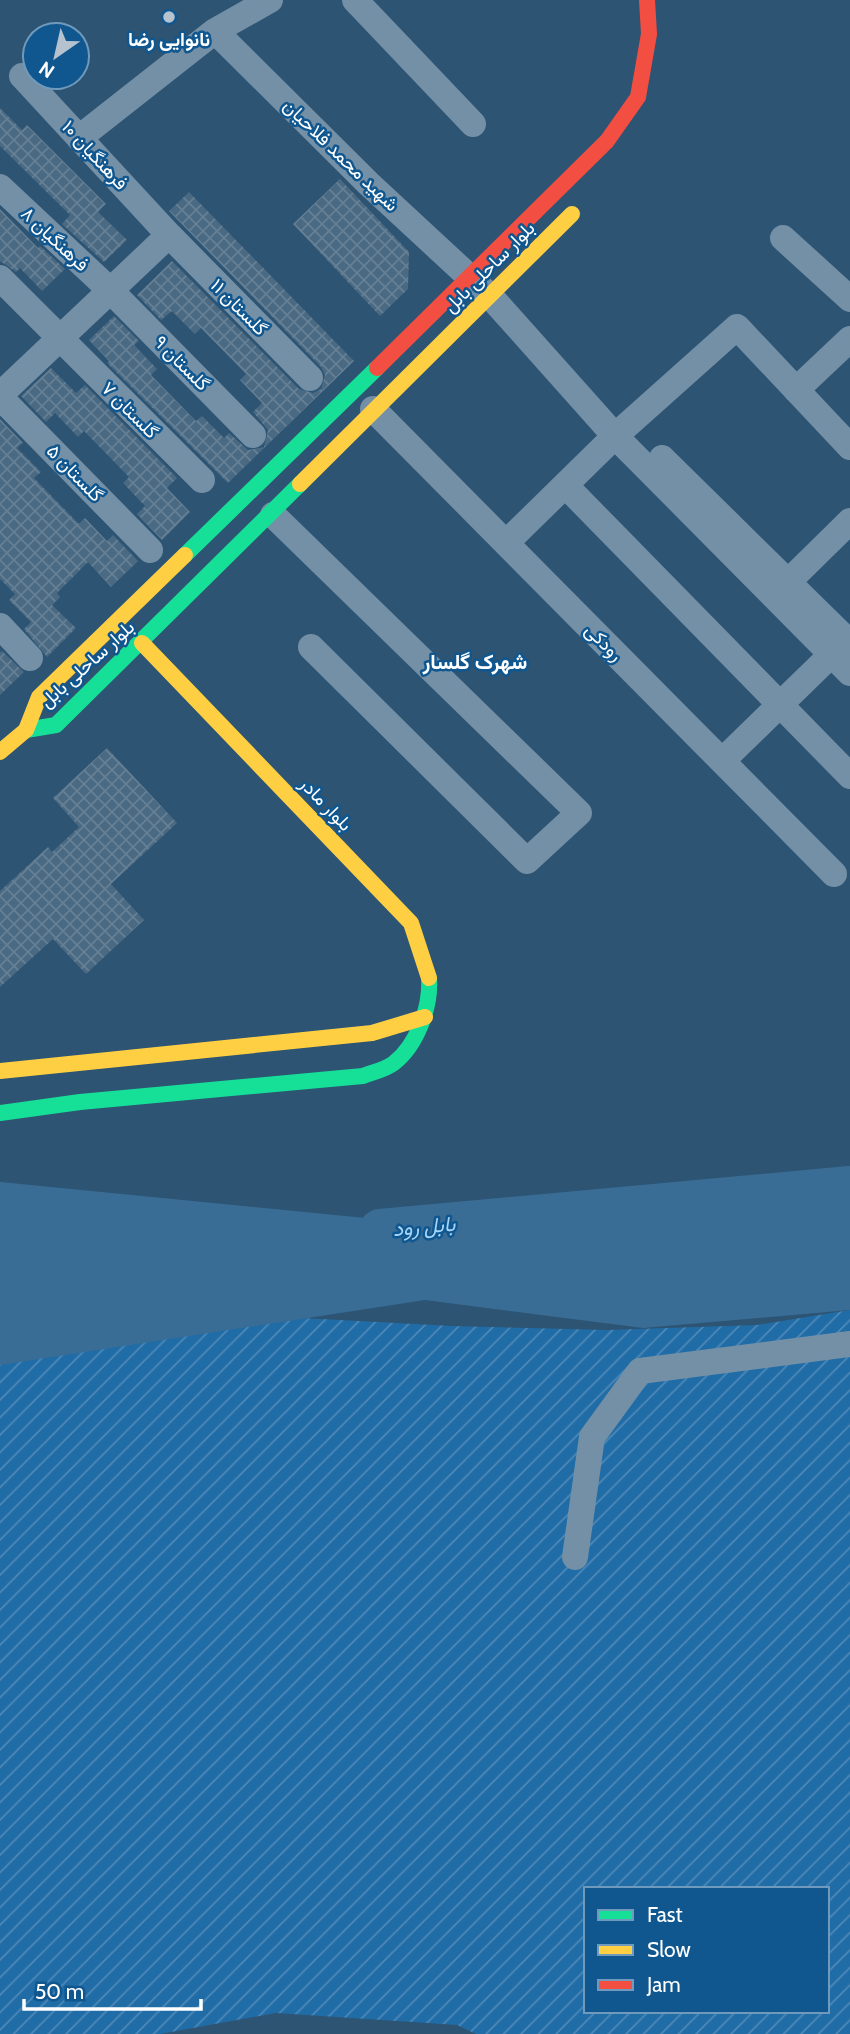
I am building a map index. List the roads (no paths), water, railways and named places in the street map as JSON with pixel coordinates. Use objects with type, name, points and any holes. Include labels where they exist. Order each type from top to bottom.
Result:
[{"type":"main road","name":"بلوار ساحلی بابل","points":[[26,730],[39,697],[607,141],[638,97],[649,34],[647,0]]},
{"type":"main road","name":"بلوار ساحلی بابل","points":[[26,730],[55,725],[142,643],[273,515],[373,410],[491,297],[587,198]]},
{"type":"main road","name":"بلوار مادر","points":[[0,1113],[80,1102],[363,1076],[394,1065],[425,1017],[432,997],[429,966],[411,923],[142,643]]},
{"type":"main road","points":[[0,752],[26,730]]},
{"type":"main road","points":[[0,1071],[372,1033],[425,1017]]},
{"type":"street","points":[[79,138],[215,31],[270,0]]},
{"type":"street","points":[[355,0],[473,124]]},
{"type":"street","name":"شهید محمد فلاحیان","points":[[215,31],[369,184],[470,276],[615,436],[844,657]]},
{"type":"street","name":"فرهنگیان ۱۰","points":[[36,91],[169,235]]},
{"type":"street","name":"فرهنگیان ۸","points":[[0,187],[110,290]]},
{"type":"street","points":[[0,396],[169,235]]},
{"type":"street","name":"گلستان ۱۱","points":[[169,235],[310,379]]},
{"type":"street","points":[[783,238],[850,299]]},
{"type":"street","name":"گلستان ۷","points":[[0,278],[202,480]]},
{"type":"street","name":"گلستان ۹","points":[[110,290],[253,435]]},
{"type":"street","points":[[506,543],[615,436],[737,327],[850,447]]},
{"type":"street","points":[[796,390],[850,339]]},
{"type":"street","name":"گلستان ۵","points":[[0,396],[150,550]]},
{"type":"street","name":"رودکی","points":[[373,410],[835,874]]},
{"type":"street","points":[[615,436],[646,442],[788,582],[844,657],[780,704],[722,761]]},
{"type":"street","points":[[565,485],[850,776]]},
{"type":"street","points":[[273,515],[579,813],[527,861],[311,647]]},
{"type":"street","points":[[788,582],[850,521]]},
{"type":"street","points":[[0,626],[30,658]]},
{"type":"street","points":[[575,1557],[593,1437],[640,1371],[850,1344]]},
{"type":"water","points":[[0,1182],[436,1225],[850,1187],[850,1310],[643,1328],[425,1300],[0,1365]]},
{"type":"waterway","name":"بابل رود","points":[[380,1230],[850,1187]]},
{"type":"place","name":"نانوایی رضا","points":[[169,17]]},
{"type":"district","name":"شهرک گلسار","points":[[475,661]]}]
